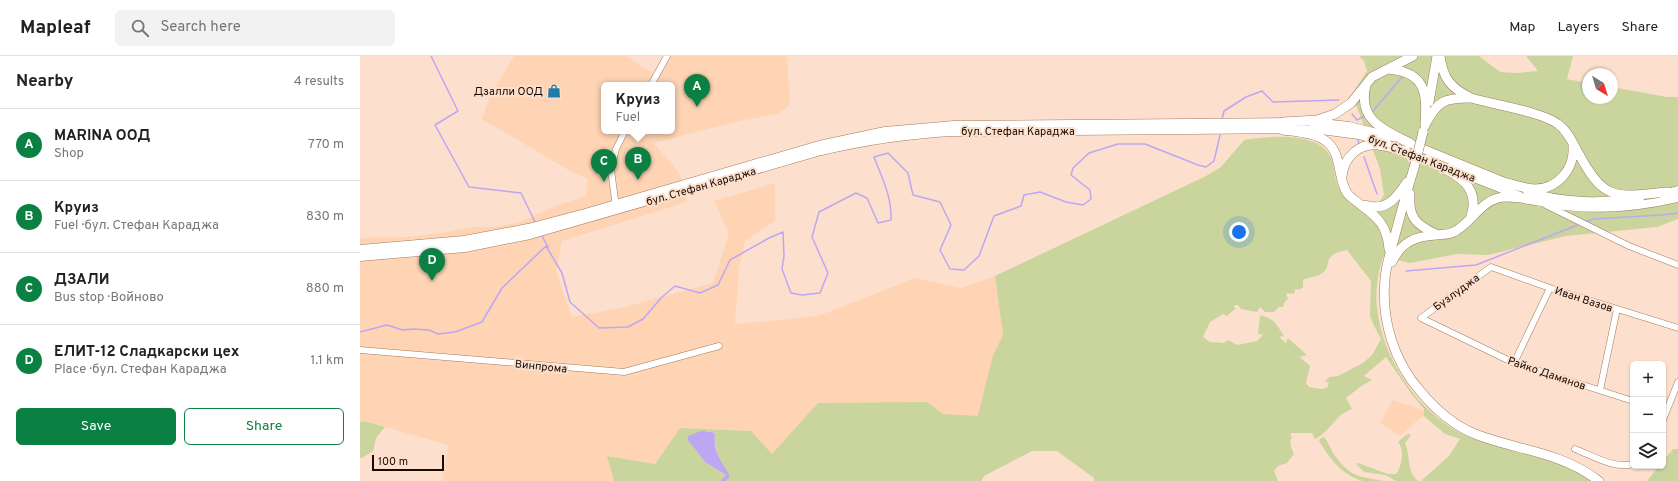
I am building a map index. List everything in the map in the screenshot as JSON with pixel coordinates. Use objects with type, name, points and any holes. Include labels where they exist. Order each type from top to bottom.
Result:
[{"type":"main road","points":[[1283,126],[1317,120],[1335,114],[1347,107],[1372,77],[1413,56]]},
{"type":"main road","points":[[1437,56],[1424,129],[1385,278],[1384,296],[1387,320],[1396,354],[1416,387],[1435,408],[1455,424],[1470,432],[1558,458],[1584,471],[1599,481]]},
{"type":"main road","points":[[1440,56],[1443,71],[1447,80],[1454,88],[1471,98],[1548,118],[1560,126],[1573,143],[1587,169],[1598,183],[1606,190],[1614,194],[1626,196],[1668,192]]},
{"type":"main road","points":[[1387,69],[1407,73],[1421,84],[1426,99],[1424,129]]},
{"type":"main road","points":[[1366,84],[1364,96],[1366,110],[1371,118],[1408,147]]},
{"type":"main road","points":[[1424,129],[1435,108],[1442,102],[1451,99],[1471,98]]},
{"type":"main road","points":[[1283,126],[1327,142],[1335,153],[1341,179],[1348,193],[1377,216],[1383,224],[1388,241],[1389,259]]},
{"type":"main road","name":"бул. Стефан Караджа","points":[[360,257],[465,248],[530,235],[616,208],[821,152],[892,136],[954,132],[1283,126],[1343,132],[1408,147],[1540,194],[1581,200],[1629,200],[1678,190]]},
{"type":"main road","points":[[1507,183],[1534,189],[1544,188],[1553,184],[1566,173],[1571,165],[1574,153],[1573,143]]},
{"type":"main road","points":[[1341,179],[1346,161],[1361,147],[1379,145],[1408,147]]},
{"type":"main road","name":"бул. Стефан Караджа","points":[[1408,147],[1426,159],[1503,190],[1538,201],[1569,206],[1623,206],[1656,203],[1678,198]]},
{"type":"main road","points":[[1426,159],[1459,177],[1467,186],[1474,198],[1474,206],[1470,218]]},
{"type":"main road","points":[[1360,204],[1374,208],[1387,204],[1400,193],[1413,171]]},
{"type":"main road","points":[[1413,171],[1410,202],[1412,214],[1419,225],[1438,235]]},
{"type":"main road","points":[[1385,278],[1397,253],[1405,244],[1419,237],[1449,234],[1456,231],[1488,202],[1497,198],[1538,201]]},
{"type":"main road","name":"бул. Стефан Караджа","points":[[360,249],[464,240],[528,228],[616,208]]},
{"type":"street","points":[[653,82],[667,56]]},
{"type":"street","points":[[616,208],[611,170],[616,149],[624,134]]},
{"type":"street","points":[[1538,201],[1629,246],[1678,265]]},
{"type":"street","points":[[1569,206],[1576,220]]},
{"type":"street","name":"Иван Вазов","points":[[1491,267],[1550,288],[1678,328]]},
{"type":"street","name":"Бузлуджа","points":[[1421,318],[1491,267]]},
{"type":"street","points":[[1514,363],[1550,288]]},
{"type":"street","points":[[1600,390],[1617,309]]},
{"type":"street","name":"Райко Дамянов","points":[[1421,318],[1514,363],[1630,400]]},
{"type":"street","name":"Винпрома","points":[[360,350],[624,372],[719,346]]},
{"type":"street","points":[[1666,407],[1678,382]]},
{"type":"street","points":[[1575,449],[1611,463],[1630,464]]},
{"type":"shaded area","points":[[514,56],[626,56],[659,77],[670,56],[787,56],[790,105],[777,114],[735,122],[654,143],[680,174],[687,202],[562,241],[556,271],[572,317],[621,308],[713,283],[729,234],[714,201],[775,183],[775,221],[745,241],[739,268],[735,324],[818,316],[915,278],[961,288],[995,276],[1003,335],[993,355],[990,394],[978,416],[943,414],[926,402],[772,454],[750,431],[680,428],[655,464],[608,456],[614,481],[442,481],[448,445],[364,421],[360,422],[360,238],[405,237],[442,233],[473,227],[493,227],[518,223],[555,206],[586,196],[588,179],[570,171],[482,119],[490,96]]},
{"type":"shaded area","points":[[1393,400],[1424,410],[1424,416],[1400,436],[1380,423]]},
{"type":"shaded area","points":[[701,431],[712,432],[715,434],[716,451],[729,474],[726,481],[720,481],[726,475],[705,462],[688,440],[688,436]]},
{"type":"green space","points":[[1359,56],[1479,56],[1500,72],[1517,73],[1538,71],[1526,56],[1573,56],[1567,79],[1582,82],[1582,104],[1618,104],[1618,88],[1667,97],[1678,97],[1678,219],[1657,227],[1566,236],[1488,255],[1457,254],[1410,263],[1383,257],[1377,282],[1376,302],[1380,327],[1386,345],[1404,381],[1430,412],[1462,434],[1549,461],[1583,475],[1593,481],[1421,481],[1449,456],[1460,439],[1445,434],[1424,416],[1424,409],[1410,392],[1386,357],[1364,376],[1372,380],[1346,398],[1352,409],[1341,415],[1320,436],[1315,439],[1312,433],[1291,433],[1291,445],[1294,454],[1287,463],[1278,466],[1274,471],[1278,481],[1094,481],[1094,478],[1057,451],[1032,451],[984,476],[981,481],[726,481],[727,471],[718,454],[715,444],[715,434],[708,431],[692,445],[705,462],[726,475],[720,481],[614,481],[607,456],[655,464],[680,428],[751,431],[772,454],[818,403],[927,402],[943,414],[978,416],[993,355],[1003,335],[995,276],[1206,176],[1221,167],[1244,140],[1266,137],[1292,137],[1305,139],[1316,143],[1325,149],[1331,158],[1338,186],[1344,197],[1353,206],[1370,215],[1384,195],[1380,169],[1352,94],[1367,71],[1364,61]],"holes":[[[1347,250],[1371,281],[1370,316],[1381,339],[1372,355],[1363,363],[1338,376],[1329,377],[1325,381],[1329,383],[1327,388],[1321,389],[1309,387],[1306,383],[1310,366],[1300,357],[1307,355],[1288,338],[1286,343],[1279,337],[1284,336],[1275,322],[1269,318],[1260,315],[1258,334],[1263,335],[1257,341],[1237,345],[1228,340],[1224,343],[1210,342],[1203,337],[1210,322],[1223,314],[1227,316],[1236,308],[1233,307],[1235,305],[1238,305],[1241,309],[1257,312],[1260,307],[1265,312],[1274,312],[1279,307],[1283,307],[1284,303],[1288,299],[1286,293],[1293,294],[1295,289],[1299,290],[1303,287],[1303,280],[1321,274],[1327,268],[1328,261],[1333,255]]]},
{"type":"green space","points":[[364,421],[385,427],[376,438],[373,451],[360,458],[360,422]]},
{"type":"green space","points":[[1406,435],[1411,435],[1405,443],[1410,468],[1414,477],[1418,481],[1396,481],[1385,475],[1364,472],[1356,464],[1358,463],[1388,474],[1396,474],[1400,467],[1402,458],[1400,445],[1398,442]]},
{"type":"green space","points":[[1324,437],[1333,453],[1350,472],[1361,477],[1385,481],[1363,481],[1356,479],[1343,471],[1327,454],[1319,441]]},
{"type":"green space","points":[[1673,449],[1678,449],[1678,481],[1647,481],[1657,469],[1666,469],[1666,457]]},
{"type":"waterway","points":[[431,56],[458,111],[435,125],[469,187],[521,193],[535,222]]},
{"type":"waterway","points":[[1373,111],[1402,77]]},
{"type":"waterway","points":[[1222,119],[1224,111],[1246,97],[1262,91],[1273,102],[1339,100]]},
{"type":"waterway","points":[[1352,114],[1357,120],[1365,116]]},
{"type":"waterway","points":[[360,332],[387,325],[403,330],[429,330],[438,334],[455,332],[482,322],[502,288],[546,246],[562,273],[570,302],[599,328],[628,327],[643,319],[662,297],[675,286],[700,293],[718,285],[730,260],[769,238],[783,232],[784,256],[782,269],[791,293],[802,295],[820,293],[828,273],[812,237],[819,212],[856,193],[867,198],[878,223],[891,220],[888,195],[874,157],[888,153],[908,173],[913,195],[940,202],[951,225],[940,250],[950,269],[964,270],[979,256],[994,216],[1021,206],[1024,195],[1040,192],[1066,202],[1083,205],[1091,199],[1090,190],[1071,175],[1073,168],[1089,153],[1118,144],[1145,144],[1206,167],[1214,161],[1220,135]]},
{"type":"waterway","points":[[1358,140],[1359,144]]},
{"type":"waterway","points":[[1364,157],[1377,194]]},
{"type":"waterway","points":[[1585,222],[1593,219],[1678,213]]},
{"type":"waterway","points":[[1406,271],[1476,265],[1580,224]]},
{"type":"waterway","points":[[542,236],[548,247]]},
{"type":"place","name":"Дзалли ООД","points":[[554,91]]},
{"type":"place","name":"MARINA ООД","points":[[697,107]]},
{"type":"place","name":"Круиз","points":[[638,180]]},
{"type":"place","name":"ДЗАЛИ","points":[[604,182]]},
{"type":"place","name":"ЕЛИТ-12 Сладкарски цех","points":[[432,281]]}]
